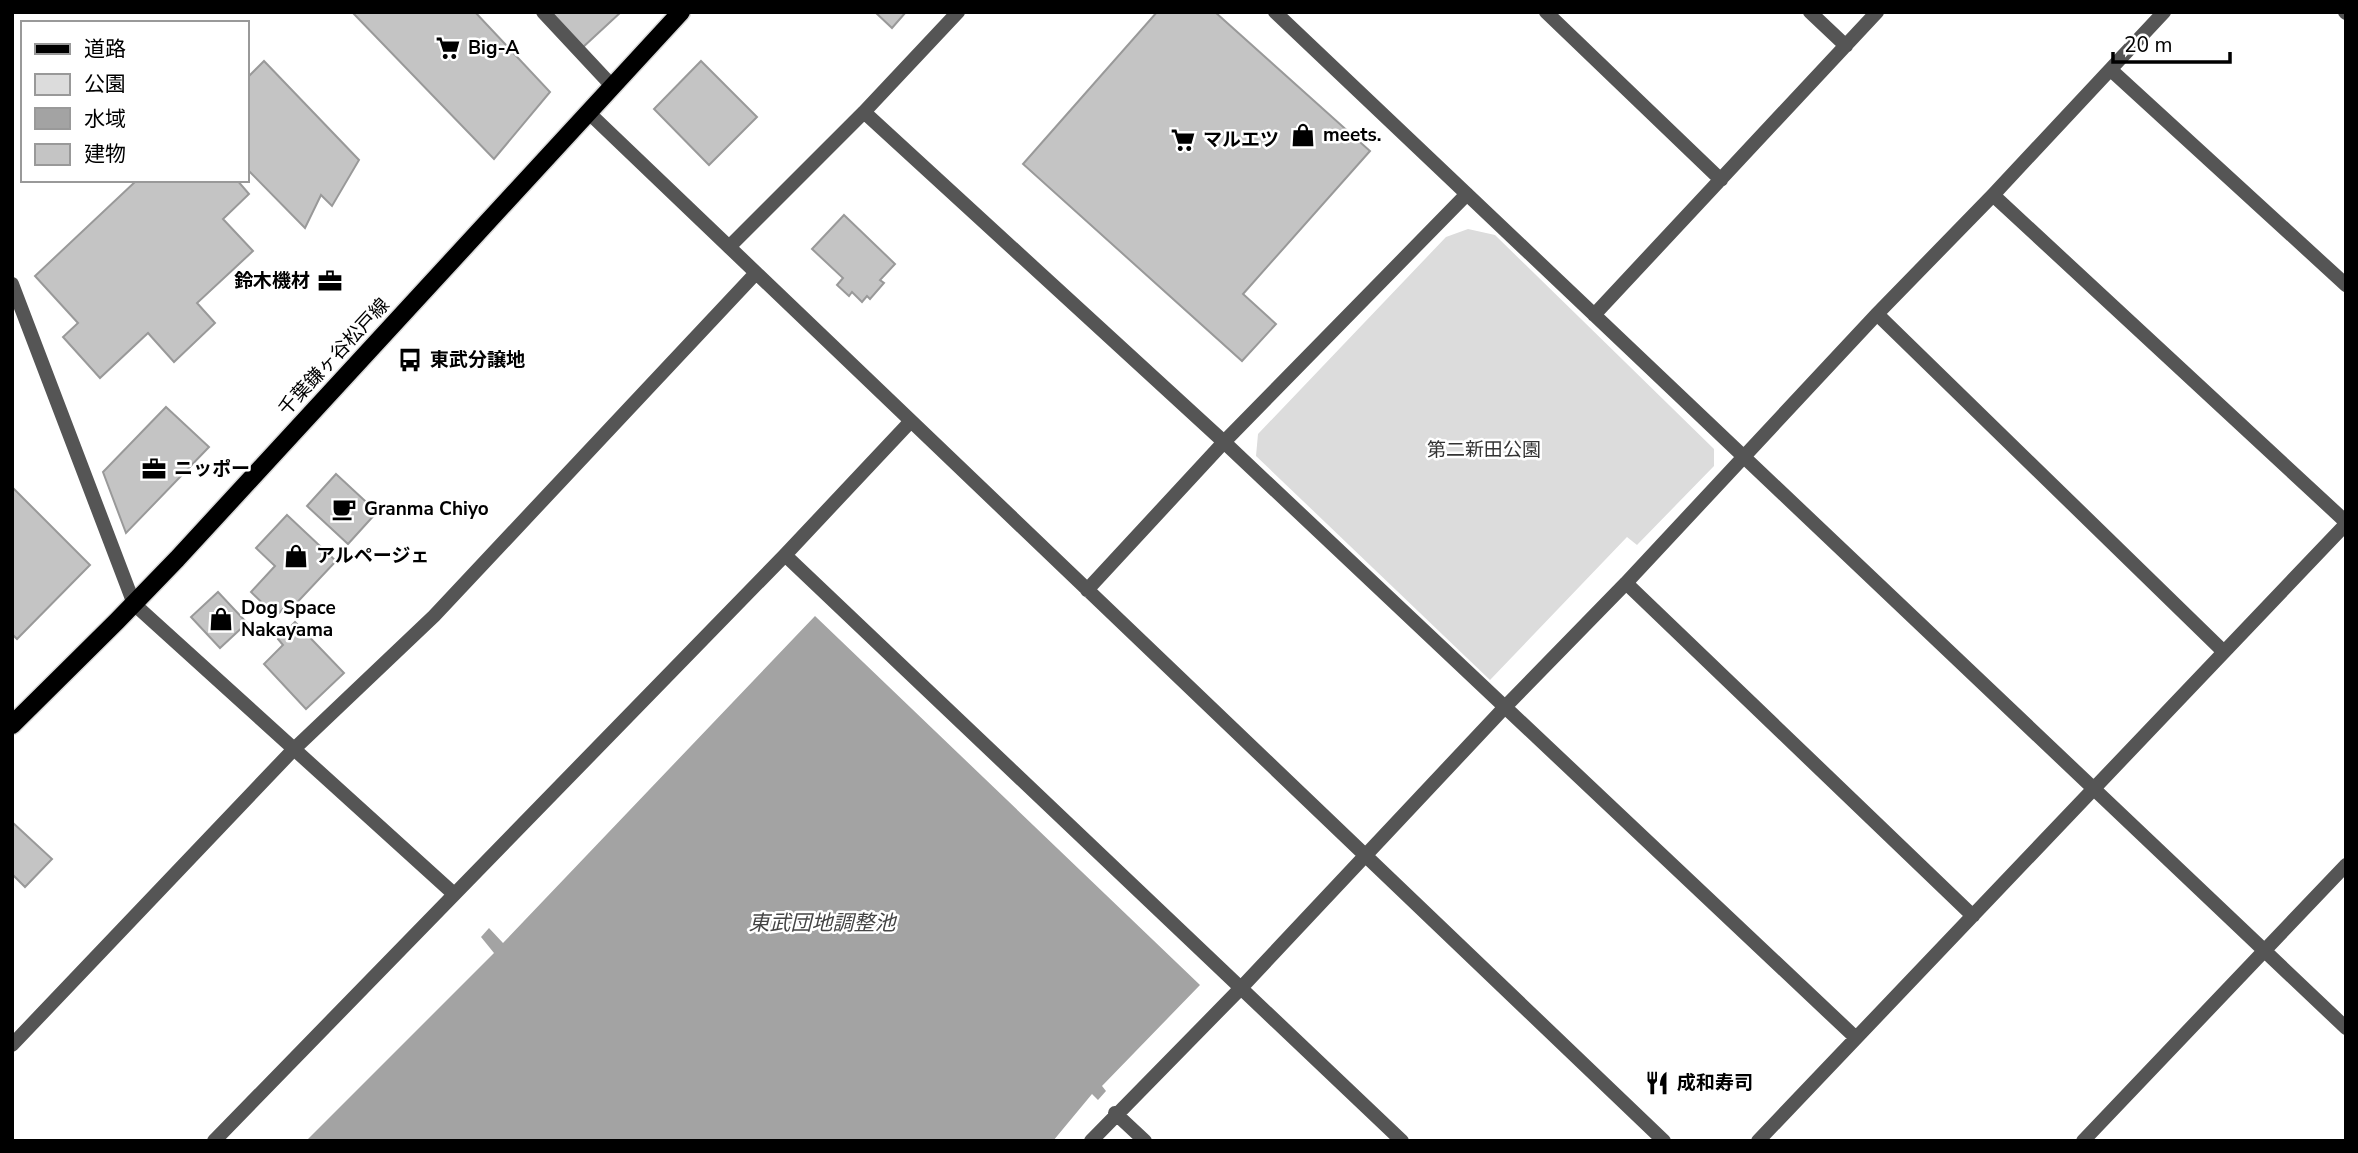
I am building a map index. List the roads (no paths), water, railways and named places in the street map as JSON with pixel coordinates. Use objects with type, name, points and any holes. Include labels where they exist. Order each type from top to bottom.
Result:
[{"type":"main road","name":"千葉鎌ヶ谷松戸線","points":[[12,725],[134,604],[681,12]]},
{"type":"street","points":[[543,12],[612,88]]},
{"type":"street","points":[[729,247],[958,12]]},
{"type":"street","points":[[1275,12],[2346,1028]]},
{"type":"street","points":[[1546,12],[1721,180]]},
{"type":"street","points":[[1810,12],[1846,46]]},
{"type":"street","points":[[1594,315],[1877,12]]},
{"type":"street","points":[[1091,1141],[1115,1113],[1240,989],[1504,708],[1626,583],[2164,12]]},
{"type":"street","points":[[2111,70],[2346,285]]},
{"type":"street","points":[[863,112],[1224,443],[1856,1038]]},
{"type":"street","points":[[589,113],[1664,1141]]},
{"type":"street","points":[[1087,590],[1224,443],[1466,194]]},
{"type":"street","points":[[1758,1141],[2346,523],[1993,195]]},
{"type":"street","points":[[12,1045],[293,750],[434,616],[756,273]]},
{"type":"street","points":[[13,293],[134,604],[454,894]]},
{"type":"street","points":[[1877,314],[2224,652]]},
{"type":"street","points":[[214,1141],[785,555],[911,421]]},
{"type":"street","points":[[785,555],[1402,1141]]},
{"type":"street","points":[[1626,583],[1973,916]]},
{"type":"street","points":[[2083,1141],[2346,865]]},
{"type":"street","points":[[1115,1113],[1145,1141]]},
{"type":"water","name":"東武団地調整池","points":[[815,616],[1200,985],[1102,1086],[1106,1091],[1098,1100],[1092,1094],[1053,1141],[306,1141],[494,953],[481,937],[489,928],[503,943]]},
{"type":"place","name":"Big-A","points":[[448,48]]},
{"type":"place","name":"meets.","points":[[1303,135]]},
{"type":"place","name":"マルエツ","points":[[1183,140]]},
{"type":"place","name":"鈴木機材","points":[[330,281]]},
{"type":"place","name":"東武分譲地","points":[[410,360]]},
{"type":"place","name":"ニッポー","points":[[154,469]]},
{"type":"place","name":"Granma Chiyo","points":[[344,509]]},
{"type":"place","name":"アルページェ","points":[[296,556]]},
{"type":"place","name":"Dog Space Nakayama","points":[[221,619]]},
{"type":"place","name":"成和寿司","points":[[1657,1083]]},
{"type":"park label","name":"第二新田公園","points":[[1484,450]]}]
